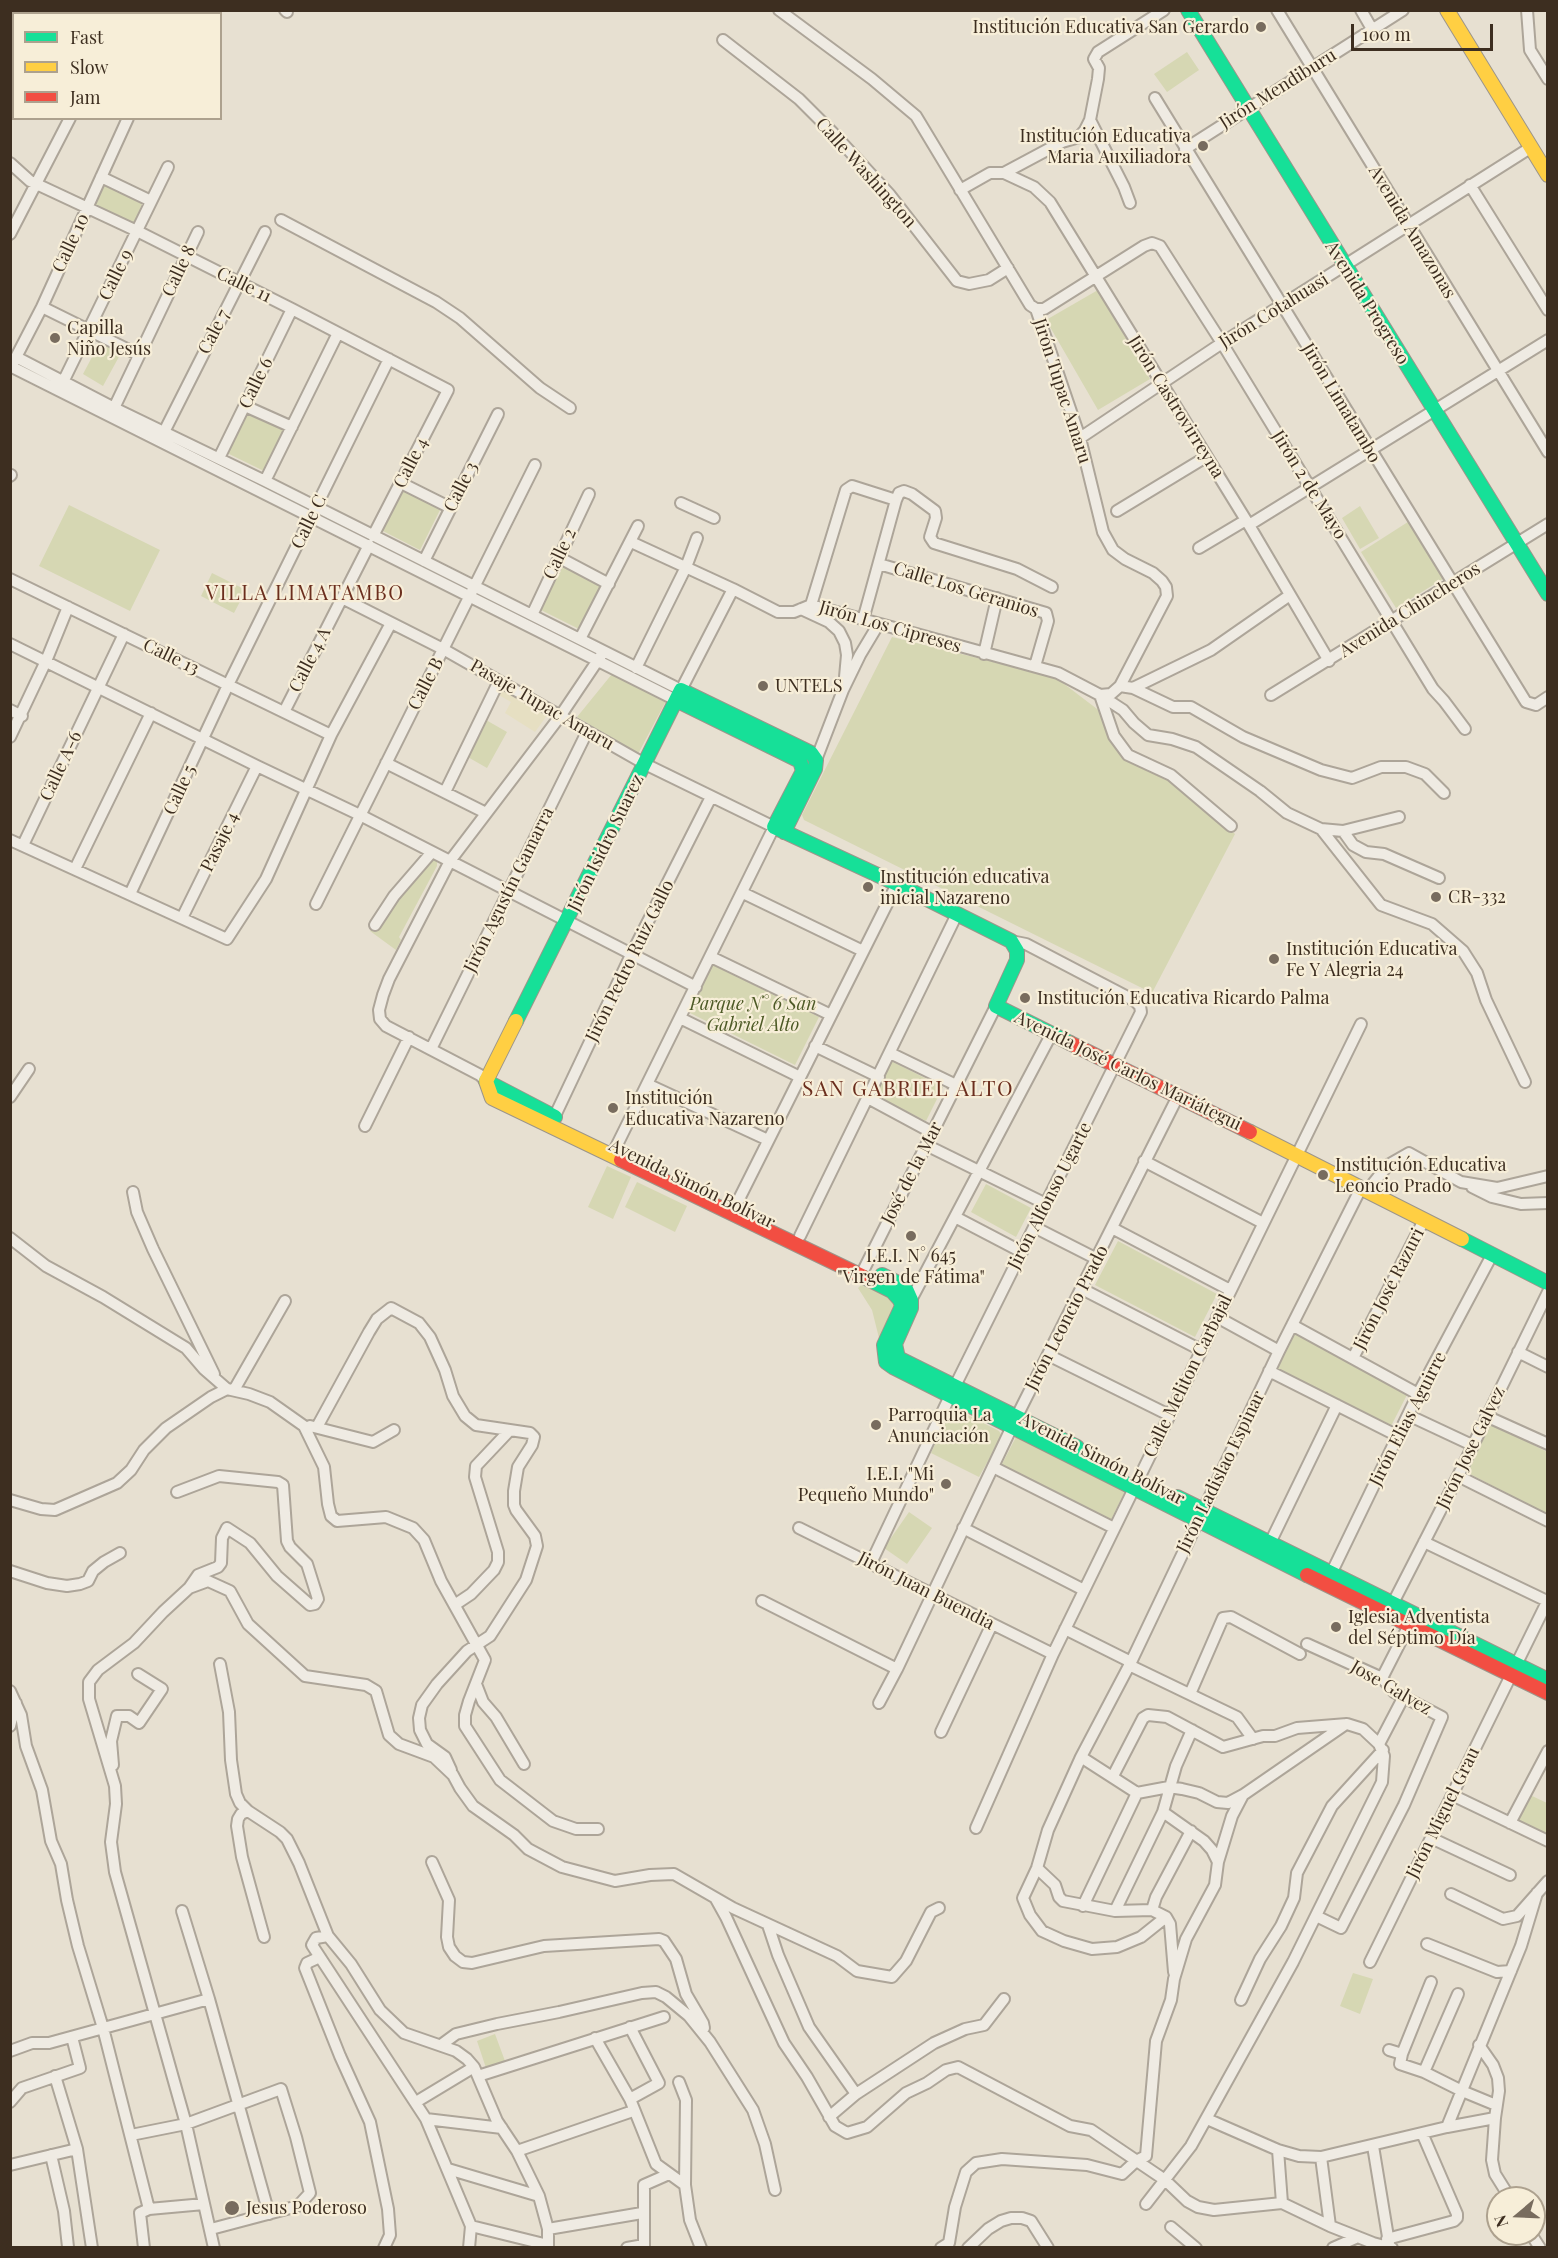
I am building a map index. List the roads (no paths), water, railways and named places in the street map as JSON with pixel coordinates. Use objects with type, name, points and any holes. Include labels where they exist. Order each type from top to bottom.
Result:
[{"type":"street","name":"Jirón Tupac Amaru","points":[[778,10],[872,79],[916,116],[1030,305],[1036,309],[1080,438],[1103,532],[1113,550],[1125,559],[1153,573],[1166,587],[1167,596],[1120,686]]},
{"type":"street","points":[[960,189],[990,173],[1004,173],[1062,142],[1079,137],[1090,120],[1099,68],[1094,59],[1098,52],[1164,10]]},
{"type":"street","name":"Avenida Progreso","points":[[1188,10],[1548,594]]},
{"type":"street","name":"Avenida Amazonas","points":[[1277,10],[1548,453]]},
{"type":"street","points":[[1361,10],[1372,29]]},
{"type":"street","name":"Jirón Mendiburu","points":[[1185,149],[1403,10]]},
{"type":"street","points":[[1447,10],[1548,175]]},
{"type":"street","points":[[1527,10],[1530,50],[1548,80]]},
{"type":"street","name":"Calle Washington","points":[[723,40],[799,99],[832,132],[890,195],[957,281],[969,284],[989,280],[1008,268]]},
{"type":"street","name":"Jirón Limatambo","points":[[1155,98],[1526,702],[1536,705],[1548,698]]},
{"type":"street","points":[[10,234],[69,120]]},
{"type":"street","name":"Calle 10","points":[[13,363],[42,307],[127,120]]},
{"type":"street","points":[[1090,120],[1130,203]]},
{"type":"street","name":"Jirón Cotahuasi","points":[[1080,438],[1222,343],[1530,148]]},
{"type":"street","points":[[10,163],[15,174],[37,184]]},
{"type":"street","name":"Calle 9","points":[[63,382],[168,167]]},
{"type":"street","name":"Jirón Castrovirreyna","points":[[1004,173],[1034,187],[1050,202],[1329,661]]},
{"type":"street","points":[[101,177],[151,201]]},
{"type":"street","name":"Calle 11","points":[[37,184],[137,231],[448,390]]},
{"type":"street","points":[[1470,185],[1548,310]]},
{"type":"street","points":[[281,220],[436,302],[460,318],[540,388],[570,408]]},
{"type":"street","name":"Calle 8","points":[[114,408],[198,232]]},
{"type":"street","name":"Cale 7","points":[[164,432],[265,232]]},
{"type":"street","name":"Jirón 2 de Mayo","points":[[1095,276],[1152,243],[1160,246],[1311,487],[1433,689],[1465,729]]},
{"type":"street","points":[[1036,309],[1044,309],[1095,276]]},
{"type":"street","points":[[42,307],[139,356]]},
{"type":"street","name":"Calle 6","points":[[219,458],[292,309]]},
{"type":"street","points":[[265,481],[338,333]]},
{"type":"street","points":[[1199,548],[1311,487],[1548,340]]},
{"type":"street","name":"Calle C","points":[[228,685],[389,359]]},
{"type":"street","points":[[13,363],[63,382],[219,458],[265,481],[315,512]]},
{"type":"street","points":[[13,363],[601,656],[800,760],[803,771],[779,830]]},
{"type":"street","name":"Calle 4","points":[[371,541],[448,390]]},
{"type":"street","points":[[245,406],[292,427]]},
{"type":"street","name":"Calle 3","points":[[424,561],[498,414]]},
{"type":"street","points":[[1117,511],[1206,457]]},
{"type":"street","name":"Calle B","points":[[316,904],[535,465]]},
{"type":"street","points":[[401,483],[451,508]]},
{"type":"street","points":[[843,690],[847,667],[845,643],[829,622],[806,607],[846,490],[852,486],[896,500]]},
{"type":"street","points":[[863,620],[896,500],[899,493],[904,491],[912,494],[935,511],[936,518],[930,537],[934,543],[1017,569],[1052,587]]},
{"type":"street","name":"Calle 2","points":[[532,615],[589,494]]},
{"type":"street","points":[[681,503],[714,518]]},
{"type":"street","name":"Avenida Chincheros","points":[[1271,695],[1548,524]]},
{"type":"street","points":[[580,639],[638,526]]},
{"type":"street","points":[[636,668],[686,567],[697,538]]},
{"type":"street","points":[[371,541],[424,561],[472,591],[532,615],[580,639],[601,656],[636,668],[678,695],[811,753],[816,760]]},
{"type":"street","name":"Calle 4 A","points":[[284,712],[371,541]]},
{"type":"street","name":"Jirón Los Cipreses","points":[[631,542],[778,612],[794,612],[806,607],[863,620],[1058,673],[1123,710],[1148,735],[1172,739],[1196,747],[1260,791],[1287,813],[1321,829]]},
{"type":"street","points":[[558,557],[609,584]]},
{"type":"street","name":"Calle Los Geranios","points":[[879,564],[1046,613],[1048,621],[1035,666]]},
{"type":"street","name":"Calle 13","points":[[10,579],[331,735]]},
{"type":"street","name":"Jirón Isidro Suarez","points":[[486,1081],[733,589]]},
{"type":"street","points":[[1133,688],[1211,650],[1290,595]]},
{"type":"street","name":"Pasaje Tupac Amaru","points":[[342,598],[443,649],[645,764],[779,830]]},
{"type":"street","points":[[984,654],[998,598]]},
{"type":"street","points":[[10,736],[22,716],[68,607]]},
{"type":"street","points":[[10,840],[227,939],[266,879],[331,735],[391,623]]},
{"type":"street","points":[[614,1151],[743,893],[816,769],[816,760],[843,690],[878,625]]},
{"type":"street","name":"Calle A-6","points":[[23,845],[124,634]]},
{"type":"street","points":[[10,644],[360,815],[696,987]]},
{"type":"street","points":[[450,861],[561,715],[601,656]]},
{"type":"street","points":[[445,792],[499,681]]},
{"type":"street","name":"Calle 5","points":[[130,894],[228,685]]},
{"type":"street","points":[[1231,826],[1171,775],[1128,755],[1114,736],[1100,695],[1111,694],[1120,686],[1133,688],[1173,707],[1191,707],[1242,737],[1321,770],[1352,778],[1381,767],[1406,767],[1425,774],[1444,793]]},
{"type":"street","points":[[10,710],[22,716]]},
{"type":"street","points":[[75,869],[151,713]]},
{"type":"street","name":"Jirón Agustín Gamarra","points":[[430,1049],[587,732]]},
{"type":"street","points":[[386,763],[486,813]]},
{"type":"street","name":"Pasaje 4","points":[[182,918],[257,766]]},
{"type":"street","name":"Jirón Pedro Ruiz Gallo","points":[[553,1121],[631,955],[711,797]]},
{"type":"street","points":[[1321,829],[1343,831],[1399,818]]},
{"type":"street","points":[[1321,829],[1381,905],[1432,924],[1463,951],[1477,973],[1486,1000],[1526,1082]]},
{"type":"street","points":[[779,830],[897,884],[1011,941]]},
{"type":"street","points":[[1343,831],[1353,845],[1366,852],[1384,854],[1439,878]]},
{"type":"street","points":[[375,925],[401,888],[432,852]]},
{"type":"street","name":"Avenida Simón Bolívar","points":[[450,861],[389,979],[380,1010],[380,1019],[386,1026],[480,1075],[486,1081],[553,1121],[863,1271],[900,1284],[907,1291],[907,1303],[911,1308],[895,1344],[898,1358],[953,1391],[1329,1579],[1393,1603],[1512,1669],[1548,1693]]},
{"type":"street","points":[[734,1209],[897,884]]},
{"type":"street","points":[[743,893],[863,951]]},
{"type":"street","points":[[800,1236],[957,914]]},
{"type":"street","name":"Jirón Alfonso Ugarte","points":[[871,1563],[953,1391],[1142,1012],[1140,1006],[1038,949],[1019,941],[1011,941]]},
{"type":"street","name":"Avenida José Carlos Mariátegui","points":[[1011,941],[1017,951],[1017,960],[996,1006],[1548,1283]]},
{"type":"street","points":[[711,957],[831,1015]]},
{"type":"street","name":"José de la Mar","points":[[863,1271],[996,1006]]},
{"type":"street","points":[[680,1018],[800,1077]]},
{"type":"street","name":"Calle Meliton Carbajal","points":[[976,1828],[1053,1654],[1361,1024]]},
{"type":"street","points":[[907,1303],[981,1171],[1052,1033]]},
{"type":"street","points":[[365,1126],[408,1037]]},
{"type":"street","points":[[815,1046],[879,1077]]},
{"type":"street","points":[[890,1053],[956,1085]]},
{"type":"street","points":[[10,1097],[29,1069]]},
{"type":"street","name":"Avenida Simón Bolívar","points":[[486,1081],[492,1098],[553,1121]]},
{"type":"street","points":[[647,1084],[768,1140]]},
{"type":"street","name":"Jirón Leoncio Prado","points":[[879,1703],[1015,1421],[1178,1096]]},
{"type":"street","points":[[868,1098],[933,1132]]},
{"type":"street","points":[[926,1145],[1046,1204]]},
{"type":"street","name":"Jirón Ladislao Espinar","points":[[1166,1917],[1141,1937],[1117,1947],[1092,1948],[1064,1941],[1042,1931],[1030,1915],[1023,1898],[1037,1868],[1048,1830],[1081,1757],[1130,1663],[1269,1371],[1364,1190],[1388,1165],[1409,1153],[1461,1182]]},
{"type":"street","points":[[1144,1161],[1263,1223]]},
{"type":"street","points":[[1461,1182],[1497,1188],[1548,1176]]},
{"type":"street","points":[[1461,1182],[1492,1197],[1521,1203],[1548,1203]]},
{"type":"street","points":[[133,1192],[137,1212],[153,1249],[226,1387]]},
{"type":"street","name":"Avenida Simón Bolívar","points":[[734,1209],[800,1236],[863,1271]]},
{"type":"street","points":[[956,1217],[1022,1252]]},
{"type":"street","name":"Jirón José Razuri","points":[[1353,1358],[1424,1220]]},
{"type":"street","points":[[1034,1227],[1097,1259]]},
{"type":"street","points":[[1112,1228],[1230,1290]]},
{"type":"street","points":[[10,1238],[46,1266],[112,1302],[186,1348],[226,1387],[270,1402],[304,1426],[324,1467],[332,1516],[337,1521],[386,1516],[413,1528],[424,1540],[441,1581],[456,1604],[485,1660],[465,1715],[465,1726],[500,1780],[561,1825],[576,1829],[598,1829]]},
{"type":"street","name":"Jirón Elias Aguirre","points":[[1329,1579],[1418,1394],[1492,1255]]},
{"type":"street","points":[[1082,1289],[1201,1350]]},
{"type":"street","name":"Jirón Jose Galvez","points":[[1393,1603],[1548,1292]]},
{"type":"street","points":[[10,1500],[40,1509],[55,1510],[111,1486],[131,1470],[144,1450],[166,1428],[226,1387],[285,1301]]},
{"type":"street","points":[[317,1427],[377,1319],[391,1308],[419,1323],[430,1337],[446,1370],[453,1396],[465,1416],[476,1425],[530,1433],[534,1437],[532,1445],[518,1467],[514,1505],[535,1536],[537,1546],[526,1580],[490,1636],[467,1651],[437,1684],[422,1705],[419,1718],[420,1731],[427,1744],[445,1757],[460,1788],[473,1806],[542,1858],[562,1868],[615,1881],[650,1875],[674,1874],[768,1925],[837,1956],[857,1971],[892,1977],[906,1961],[931,1912],[939,1908]]},
{"type":"street","points":[[1217,1317],[1279,1351]]},
{"type":"street","points":[[1292,1325],[1418,1394]]},
{"type":"street","points":[[1518,1352],[1548,1366]]},
{"type":"street","points":[[1048,1355],[1169,1415]]},
{"type":"street","points":[[1269,1371],[1398,1436]]},
{"type":"street","points":[[1270,1543],[1337,1406]]},
{"type":"street","points":[[1408,1414],[1472,1445]]},
{"type":"street","points":[[1486,1416],[1548,1444]]},
{"type":"street","points":[[304,1426],[317,1427],[323,1431],[373,1443],[394,1430]]},
{"type":"street","points":[[456,1604],[471,1594],[494,1570],[498,1562],[498,1552],[475,1477],[476,1466],[510,1430]]},
{"type":"street","points":[[993,1467],[1114,1528]]},
{"type":"street","points":[[115,1786],[89,1699],[89,1682],[98,1670],[134,1643],[189,1588],[198,1575],[218,1567],[221,1563],[222,1538],[227,1528],[250,1543],[277,1576],[310,1605],[315,1604],[318,1599],[307,1564],[289,1544],[283,1485],[278,1482],[219,1476],[177,1492]]},
{"type":"street","points":[[1458,1476],[1548,1521]]},
{"type":"street","name":"Avenida Simón Bolívar","points":[[1201,1514],[1270,1543],[1409,1625],[1512,1669],[1548,1680]]},
{"type":"street","name":"Jirón Juan Buendia","points":[[799,1528],[1053,1654]]},
{"type":"street","points":[[963,1528],[1084,1590]]},
{"type":"street","points":[[1424,1542],[1547,1600]]},
{"type":"street","points":[[10,1571],[47,1583],[68,1586],[88,1581],[93,1571],[120,1553]]},
{"type":"street","points":[[189,1588],[208,1581],[231,1591],[248,1624],[305,1676],[366,1685],[376,1690],[389,1735],[399,1744],[434,1757],[453,1775]]},
{"type":"street","name":"Jirón Miguel Grau","points":[[1370,1962],[1547,1600]]},
{"type":"street","points":[[762,1601],[897,1669]]},
{"type":"street","points":[[1190,1694],[1223,1618],[1231,1617],[1300,1654]]},
{"type":"street","points":[[941,1732],[992,1624]]},
{"type":"street","points":[[1382,1678],[1409,1625]]},
{"type":"street","points":[[1065,1629],[1237,1717],[1253,1739]]},
{"type":"street","name":"Jose Galvez","points":[[1307,1644],[1382,1678],[1394,1692],[1403,1698],[1442,1717],[1404,1805],[1341,1928],[1316,1916]]},
{"type":"street","points":[[220,1664],[229,1712],[231,1760],[236,1794],[248,1811],[287,1839],[328,1935],[351,1964],[380,2010],[393,2024],[414,2037],[456,2051],[467,2059],[476,2072],[502,2128],[517,2151],[539,2196],[548,2229],[548,2246],[471,2226]]},
{"type":"street","points":[[138,1674],[162,1689],[139,1723],[129,1716],[117,1716],[114,1722],[111,1741],[116,1804],[111,1842],[115,1872],[186,2124],[214,2247]]},
{"type":"street","points":[[476,1684],[483,1702],[496,1717],[524,1764]]},
{"type":"street","points":[[10,1691],[21,1715],[27,1746],[42,1790],[51,1841],[61,1864],[78,1946],[103,2028],[149,2209]]},
{"type":"street","points":[[1241,2000],[1260,1959],[1281,1926],[1294,1898],[1297,1873],[1332,1806],[1381,1747],[1403,1698]]},
{"type":"street","points":[[10,1726],[16,1703]]},
{"type":"street","points":[[1113,1776],[1143,1718],[1148,1715],[1167,1717],[1223,1747],[1263,1736],[1275,1737],[1297,1728],[1347,1724],[1363,1729],[1381,1747],[1384,1770],[1382,1782],[1316,1916],[1207,2119],[1191,2146],[1146,2204]]},
{"type":"street","points":[[1081,1757],[1137,1793],[1169,1787],[1199,1793],[1217,1802],[1228,1803],[1347,1724]]},
{"type":"street","points":[[1115,1911],[1162,1812],[1176,1766],[1192,1730]]},
{"type":"street","points":[[1510,1823],[1548,1751]]},
{"type":"street","points":[[1083,1906],[1137,1793]]},
{"type":"street","points":[[941,2247],[949,2242],[955,2207],[966,2172],[976,2163],[1002,2159],[1087,2164],[1122,2174],[1136,2161],[1146,2156],[1156,2042],[1171,2000],[1174,1978],[1186,1939],[1215,1885],[1218,1862],[1232,1816],[1243,1795]]},
{"type":"street","points":[[1452,1795],[1548,1841]]},
{"type":"street","points":[[248,1811],[241,1814],[237,1826],[242,1857],[264,1938]]},
{"type":"street","points":[[1162,1812],[1191,1831],[1212,1850],[1218,1862]]},
{"type":"street","points":[[1152,1910],[1156,1897],[1191,1831]]},
{"type":"street","points":[[1431,1838],[1510,1875]]},
{"type":"street","points":[[432,1862],[449,1900],[447,1937],[449,1947],[463,1962],[479,1962],[544,1946],[659,1939],[664,1941],[676,1959],[686,1994],[703,2023],[702,2031]]},
{"type":"street","points":[[1037,1868],[1055,1885],[1063,1901],[1115,1911],[1152,1910],[1166,1917],[1170,1924],[1174,1978]]},
{"type":"street","points":[[1450,1894],[1503,1919],[1516,1916],[1548,1881]]},
{"type":"street","points":[[1447,2127],[1511,1971],[1537,1893]]},
{"type":"street","points":[[714,1897],[726,1917],[784,2043],[835,2126],[848,2133],[867,2127],[906,2093],[946,2070],[958,2067],[1070,2126],[1091,2130],[1164,2180],[1187,2201],[1198,2207],[1214,2210],[1282,2203],[1358,2237],[1370,2245],[1390,2244],[1457,2218],[1422,2133]]},
{"type":"street","points":[[182,1911],[209,1999],[268,2214]]},
{"type":"street","points":[[768,1925],[778,1955],[809,2027],[856,2094]]},
{"type":"street","points":[[328,1935],[313,1941],[312,1945],[426,2119],[471,2226],[469,2247]]},
{"type":"street","points":[[1427,1944],[1497,1972],[1511,1971]]},
{"type":"street","points":[[320,1957],[307,1963],[305,1968],[340,2056],[370,2122],[388,2209],[390,2235],[384,2247]]},
{"type":"street","points":[[1431,1982],[1402,2054],[1401,2064],[1496,2105]]},
{"type":"street","points":[[441,2045],[456,2034],[642,1993],[656,1992],[666,1997],[689,2016],[702,2031],[753,2109],[765,2144],[775,2190]]},
{"type":"street","points":[[1424,2072],[1458,1994]]},
{"type":"street","points":[[10,2050],[32,2043],[50,2043],[209,1999]]},
{"type":"street","points":[[829,2117],[856,2094],[934,2043],[965,2029],[984,2025],[1004,1999]]},
{"type":"street","points":[[416,2102],[476,2072],[664,2017]]},
{"type":"street","points":[[630,2027],[659,2083],[630,2099]]},
{"type":"street","points":[[10,2102],[22,2088],[80,2068],[72,2037]]},
{"type":"street","points":[[595,2038],[630,2099],[656,2164],[685,2185]]},
{"type":"street","points":[[1479,2045],[1496,2072],[1499,2091],[1492,2160],[1495,2174],[1502,2186]]},
{"type":"street","points":[[1389,2050],[1402,2054]]},
{"type":"street","points":[[55,2076],[77,2149],[92,2247]]},
{"type":"street","points":[[679,2082],[686,2100],[685,2185],[690,2220],[701,2247]]},
{"type":"street","points":[[131,2135],[186,2124],[281,2089],[310,2193],[298,2206],[211,2229]]},
{"type":"street","points":[[517,2151],[633,2111]]},
{"type":"street","points":[[1207,2119],[1278,2150],[1299,2156],[1321,2157],[1495,2118]]},
{"type":"street","points":[[426,2119],[502,2128]]},
{"type":"street","points":[[1373,2146],[1390,2244]]},
{"type":"street","points":[[10,2165],[77,2149]]},
{"type":"street","points":[[1278,2150],[1282,2203]]},
{"type":"street","points":[[51,2155],[64,2211],[68,2247]]},
{"type":"street","points":[[1321,2157],[1330,2226]]},
{"type":"street","points":[[448,2169],[539,2196]]},
{"type":"street","points":[[627,2247],[644,2246],[642,2213],[644,2185],[669,2174]]},
{"type":"street","points":[[144,2247],[140,2213],[149,2209],[204,2204]]},
{"type":"street","points":[[548,2229],[642,2213]]},
{"type":"street","points":[[968,2247],[988,2229],[1011,2218],[1022,2218],[1031,2222],[1048,2247]]},
{"type":"street","points":[[1171,2227],[1196,2247]]},
{"type":"street","points":[[1333,2247],[1358,2237]]},
{"type":"place","name":"Institución Educativa San Gerardo","points":[[1261,27]]},
{"type":"place","name":"Institución Educativa Maria Auxiliadora","points":[[1203,146]]},
{"type":"place","name":"Capilla Niño Jesús","points":[[55,338]]},
{"type":"place","name":"UNTELS","points":[[763,686]]},
{"type":"place","name":"Institución educativa inicial Nazareno","points":[[868,887]]},
{"type":"place","name":"CR-332","points":[[1436,897]]},
{"type":"place","name":"Institución Educativa Fe Y Alegria 24","points":[[1274,959]]},
{"type":"place","name":"Institución Educativa Ricardo Palma","points":[[1025,998]]},
{"type":"place","name":"Institución Educativa Nazareno","points":[[613,1108]]},
{"type":"place","name":"Institución Educativa Leoncio Prado","points":[[1323,1175]]},
{"type":"place","name":"I.E.I. N° 645 \"Virgen de Fátima\"","points":[[911,1236]]},
{"type":"place","name":"Parroquia La Anunciación","points":[[876,1425]]},
{"type":"place","name":"I.E.I. \"Mi Pequeño Mundo\"","points":[[946,1484]]},
{"type":"place","name":"Iglesia Adventista del Séptimo Día","points":[[1336,1627]]},
{"type":"place","name":"Jesus Poderoso","points":[[232,2208]]},
{"type":"district","name":"VILLA LIMATAMBO","points":[[305,594]]},
{"type":"district","name":"SAN GABRIEL ALTO","points":[[908,1089]]},
{"type":"park label","name":"Parque N° 6 San Gabriel Alto","points":[[753,1014]]}]
